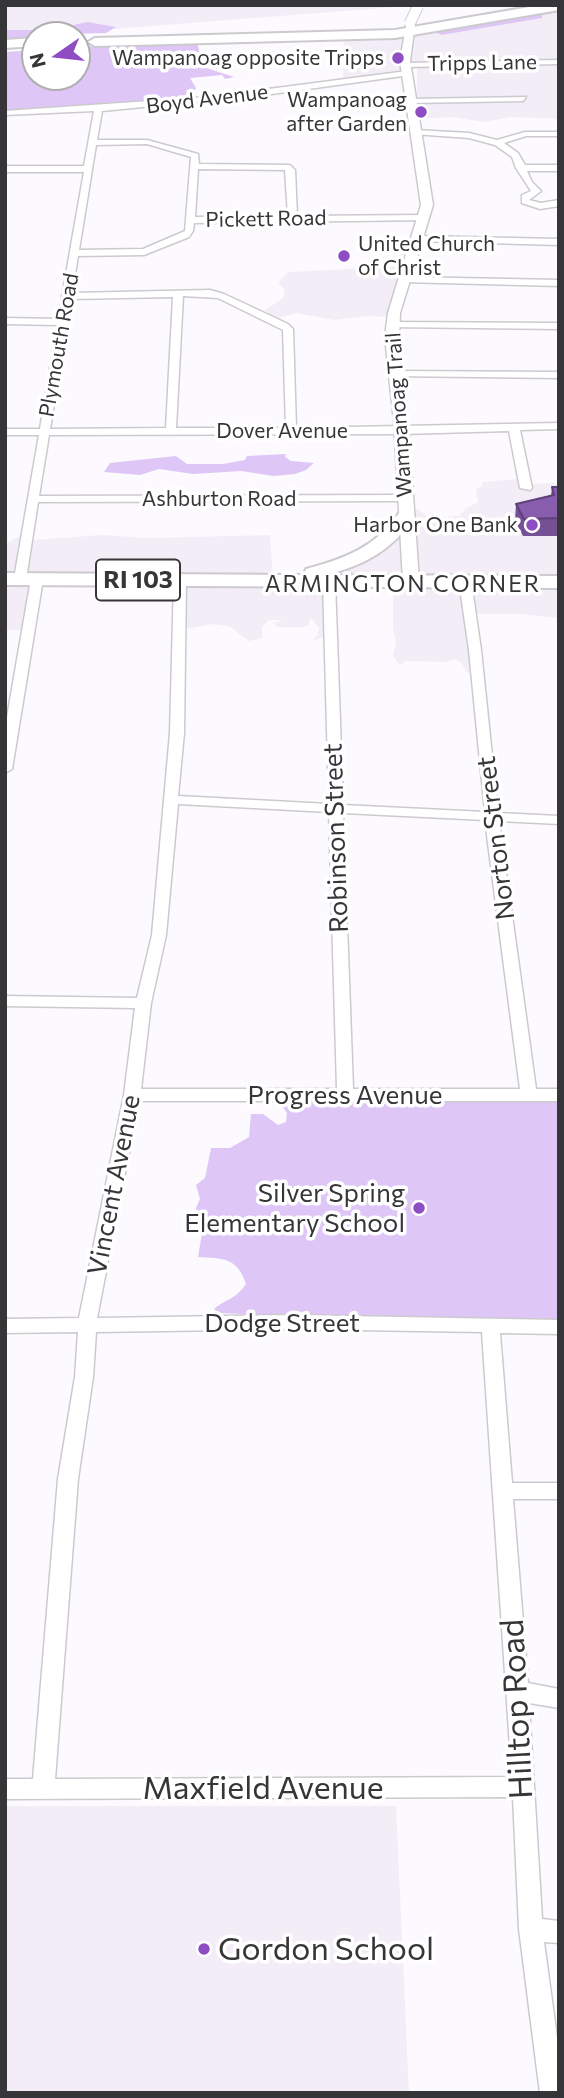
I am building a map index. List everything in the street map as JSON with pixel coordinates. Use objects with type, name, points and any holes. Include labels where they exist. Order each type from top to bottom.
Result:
[{"type":"highway","points":[[460,8],[484,5]]},
{"type":"highway","points":[[436,11],[397,16],[536,5]]},
{"type":"highway","points":[[91,42],[398,34],[409,27],[442,27],[559,6]]},
{"type":"highway","points":[[95,42],[371,21]]},
{"type":"highway","points":[[91,40],[283,23]]},
{"type":"highway","points":[[363,35],[387,37],[406,47]]},
{"type":"main road","name":"Wampanoag Trail","points":[[411,581],[402,431],[392,325],[425,218],[427,198],[406,69],[409,27],[418,6]]},
{"type":"main road","points":[[270,581],[324,570],[356,559],[386,540],[401,526],[405,508]]},
{"type":"main road","name":"RI 103","points":[[21,579],[559,582]]},
{"type":"street","name":"Tripps Lane","points":[[406,69],[559,62]]},
{"type":"street","name":"Boyd Avenue","points":[[5,114],[97,110],[209,100],[406,69]]},
{"type":"street","points":[[412,101],[523,99]]},
{"type":"street","name":"Plymouth Road","points":[[5,769],[21,579],[97,110]]},
{"type":"street","points":[[416,132],[466,136],[496,143],[515,155],[529,186],[559,202]]},
{"type":"street","points":[[496,143],[525,134],[559,134]]},
{"type":"street","points":[[74,253],[144,252],[186,236],[189,232],[195,156],[157,144],[92,143]]},
{"type":"street","points":[[195,166],[287,167],[291,170],[293,219]]},
{"type":"street","points":[[520,168],[559,168]]},
{"type":"street","points":[[5,169],[87,169]]},
{"type":"street","points":[[537,191],[525,198],[525,201],[540,205],[559,202]]},
{"type":"street","name":"Pickett Road","points":[[190,220],[425,218]]},
{"type":"street","points":[[418,239],[559,242]]},
{"type":"street","points":[[405,280],[559,282]]},
{"type":"street","points":[[171,431],[178,294]]},
{"type":"street","points":[[67,296],[221,296],[288,329],[291,430]]},
{"type":"street","points":[[5,321],[61,322]]},
{"type":"street","points":[[392,325],[559,326]]},
{"type":"street","points":[[396,374],[559,375]]},
{"type":"street","name":"Dover Avenue","points":[[5,432],[402,431],[559,426]]},
{"type":"street","points":[[514,428],[526,488]]},
{"type":"street","name":"Ashburton Road","points":[[33,499],[405,508]]},
{"type":"street","name":"Vincent Avenue","points":[[43,1789],[68,1479],[84,1377],[88,1324],[132,1095],[143,1003],[159,935],[177,733],[180,580]]},
{"type":"street","name":"Robinson Street","points":[[329,581],[345,1095]]},
{"type":"street","name":"Norton Street","points":[[465,581],[475,650],[492,818],[529,1094]]},
{"type":"street","points":[[172,800],[559,820]]},
{"type":"street","points":[[5,1001],[143,1003]]},
{"type":"street","name":"Progress Avenue","points":[[132,1095],[559,1095]]},
{"type":"street","name":"Dodge Street","points":[[5,1326],[292,1322],[559,1327]]},
{"type":"street","name":"Hilltop Road","points":[[491,1325],[531,1929],[552,2093]]},
{"type":"street","points":[[502,1491],[559,1491]]},
{"type":"street","points":[[517,1692],[559,1699]]},
{"type":"street","name":"Maxfield Avenue","points":[[5,1789],[521,1787]]},
{"type":"street","points":[[531,1929],[559,1932]]},
{"type":"shaded area","points":[[5,5],[421,5],[114,29],[115,27],[91,24],[91,21],[21,21],[21,30],[5,30]]},
{"type":"shaded area","points":[[559,7],[559,12],[542,15],[542,18],[442,35],[434,32],[438,29]]},
{"type":"shaded area","points":[[559,12],[559,119],[511,117],[485,122],[452,117],[417,119],[417,68],[343,78],[344,39],[376,41],[434,32],[442,35],[541,18],[542,15]]},
{"type":"shaded area","points":[[91,23],[116,27],[106,33],[91,33]]},
{"type":"shaded area","points":[[5,30],[21,30],[21,40],[5,41]]},
{"type":"shaded area","points":[[197,42],[203,67],[234,77],[225,79],[222,75],[190,78],[196,88],[189,97],[192,100],[100,111],[5,113],[5,52],[21,51],[21,91],[91,91],[91,46]]},
{"type":"shaded area","points":[[411,266],[388,315],[383,317],[334,320],[297,313],[277,318],[264,311],[283,298],[285,290],[278,283],[288,272]]},
{"type":"shaded area","points":[[286,454],[285,457],[291,461],[314,463],[295,474],[274,476],[241,471],[193,474],[159,469],[140,475],[104,472],[110,463],[176,456],[187,464],[223,464],[245,460],[247,456]]},
{"type":"shaded area","points":[[517,479],[525,484],[555,483],[559,488],[559,618],[519,614],[470,614],[477,670],[467,673],[456,659],[447,662],[406,661],[400,665],[393,656],[396,642],[393,628],[393,582],[328,582],[330,635],[315,640],[313,639],[318,635],[319,628],[311,618],[308,625],[303,627],[277,627],[273,623],[283,620],[269,620],[262,627],[262,638],[249,641],[229,626],[213,624],[185,629],[178,627],[179,580],[36,580],[27,630],[5,630],[5,544],[22,535],[32,540],[102,535],[147,538],[270,535],[273,580],[296,577],[360,559],[407,512],[418,509],[430,518],[459,516],[478,502],[476,489],[481,487],[483,482]]},
{"type":"shaded area","name":"Silver Spring Elementary School","points":[[275,1096],[559,1096],[559,1328],[262,1323],[263,1315],[219,1313],[214,1309],[246,1284],[234,1264],[215,1258],[198,1257],[203,1228],[196,1208],[200,1199],[196,1185],[205,1178],[211,1148],[230,1148],[249,1137],[251,1114],[263,1114],[278,1125],[286,1122],[287,1113]]},
{"type":"shaded area","name":"Gordon School","points":[[5,1806],[396,1806],[409,2093],[5,2093]]},
{"type":"building","points":[[552,487],[559,487],[559,518],[524,519],[516,504],[554,495]]},
{"type":"place","name":"Wampanoag opposite Tripps","points":[[398,58]]},
{"type":"place","name":"Wampanoag after Garden","points":[[421,112]]},
{"type":"place","name":"United Church of Christ","points":[[344,256]]},
{"type":"place","name":"Harbor One Bank","points":[[532,525]]},
{"type":"place","name":"Silver Spring Elementary School","points":[[419,1208]]},
{"type":"place","name":"Gordon School","points":[[204,1949]]},
{"type":"district","name":"ARMINGTON CORNER","points":[[403,584]]}]
